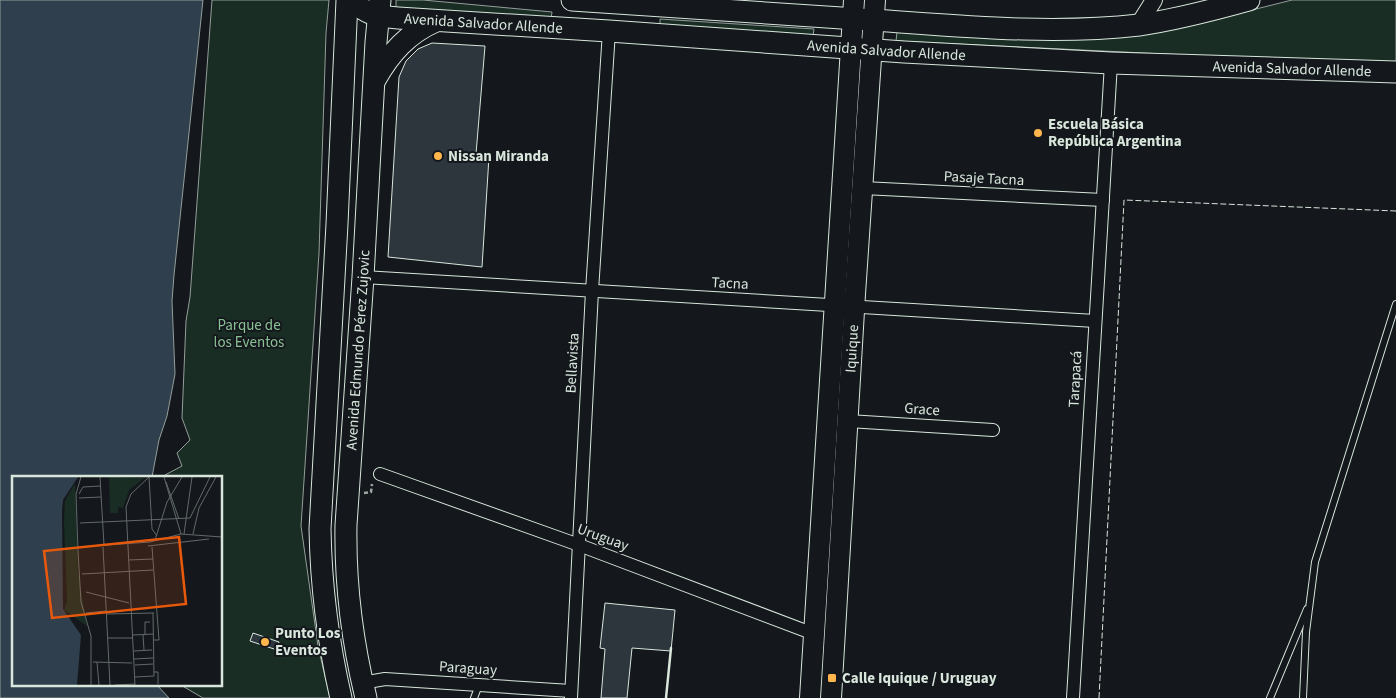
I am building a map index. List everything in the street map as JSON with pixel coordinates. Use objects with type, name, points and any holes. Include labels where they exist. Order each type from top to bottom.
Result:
[{"type":"highway","points":[[349,0],[369,14],[379,8]]},
{"type":"highway","name":"Avenida Edmundo Pérez Zujovic","points":[[341,698],[325,615],[320,562],[320,529],[349,0]]},
{"type":"highway","name":"Avenida Salvador Allende","points":[[572,0],[875,10],[1040,29],[1091,29],[1139,24],[1178,18],[1249,0]]},
{"type":"highway","name":"Avenida Edmundo Pérez Zujovic","points":[[364,690],[352,630],[347,585],[346,547],[379,8]]},
{"type":"highway","name":"Avenida Salvador Allende","points":[[379,8],[436,21],[609,31],[872,50],[1111,62],[1396,72]]},
{"type":"highway","points":[[374,82],[384,63],[403,42],[420,29],[436,21]]},
{"type":"main road","name":"Iquique","points":[[831,698],[848,421],[845,306],[851,48],[854,10]]},
{"type":"main road","name":"Iquique","points":[[810,698],[814,634],[845,306],[863,188],[875,10]]},
{"type":"street","points":[[1139,24],[1154,0]]},
{"type":"street","name":"Bellavista","points":[[571,694],[592,291],[609,31]]},
{"type":"street","name":"Tarapacá","points":[[1073,698],[1111,62]]},
{"type":"street","name":"Pasaje Tacna","points":[[863,188],[1103,200]]},
{"type":"street","name":"Tacna","points":[[363,277],[1095,321]]},
{"type":"street","name":"Grace","points":[[848,421],[993,430]]},
{"type":"street","name":"Uruguay","points":[[380,474],[579,545],[814,634]]},
{"type":"street","name":"Paraguay","points":[[364,690],[385,679],[479,685],[571,694]]},
{"type":"lane","points":[[1303,698],[1306,632],[1315,562],[1396,304]]},
{"type":"lane","points":[[1270,698],[1310,601]]},
{"type":"lane","points":[[474,698],[479,685]]},
{"type":"green space","name":"Parque de los Eventos","points":[[212,0],[329,0],[326,33],[319,253],[301,526],[318,646],[330,698],[203,698],[182,686],[222,686],[222,476],[165,476],[182,466],[177,453],[190,440],[182,418],[186,321],[190,297]]},
{"type":"green space","points":[[396,0],[423,0],[552,12],[551,19],[396,13]]},
{"type":"green space","points":[[1292,0],[1396,0],[1396,62],[1206,56],[896,41],[897,32],[1224,17]]},
{"type":"green space","points":[[660,19],[814,29],[813,36],[660,26]]},
{"type":"water","points":[[0,0],[203,0],[172,301],[175,374],[152,476],[12,476],[12,686],[158,686],[169,698],[0,698]]},
{"type":"building","name":"Nissan Miranda","points":[[432,43],[485,46],[476,154],[489,157],[482,267],[388,257],[399,77],[406,61],[418,49]]},
{"type":"building","points":[[605,603],[675,610],[671,651],[632,648],[627,698],[601,698],[605,649],[600,648]]},
{"type":"building","name":"Punto Los Eventos","points":[[253,633],[279,642],[277,650],[250,641]]},
{"type":"fence","points":[[1099,698],[1124,200],[1396,211]]},
{"type":"wall","points":[[666,698],[671,648]]},
{"type":"place","name":"Escuela Básica República Argentina","points":[[1038,133]]},
{"type":"place","name":"Nissan Miranda","points":[[438,156]]},
{"type":"place","name":"Punto Los Eventos","points":[[265,642]]},
{"type":"place","name":"Calle Iquique / Uruguay","points":[[832,678]]}]
